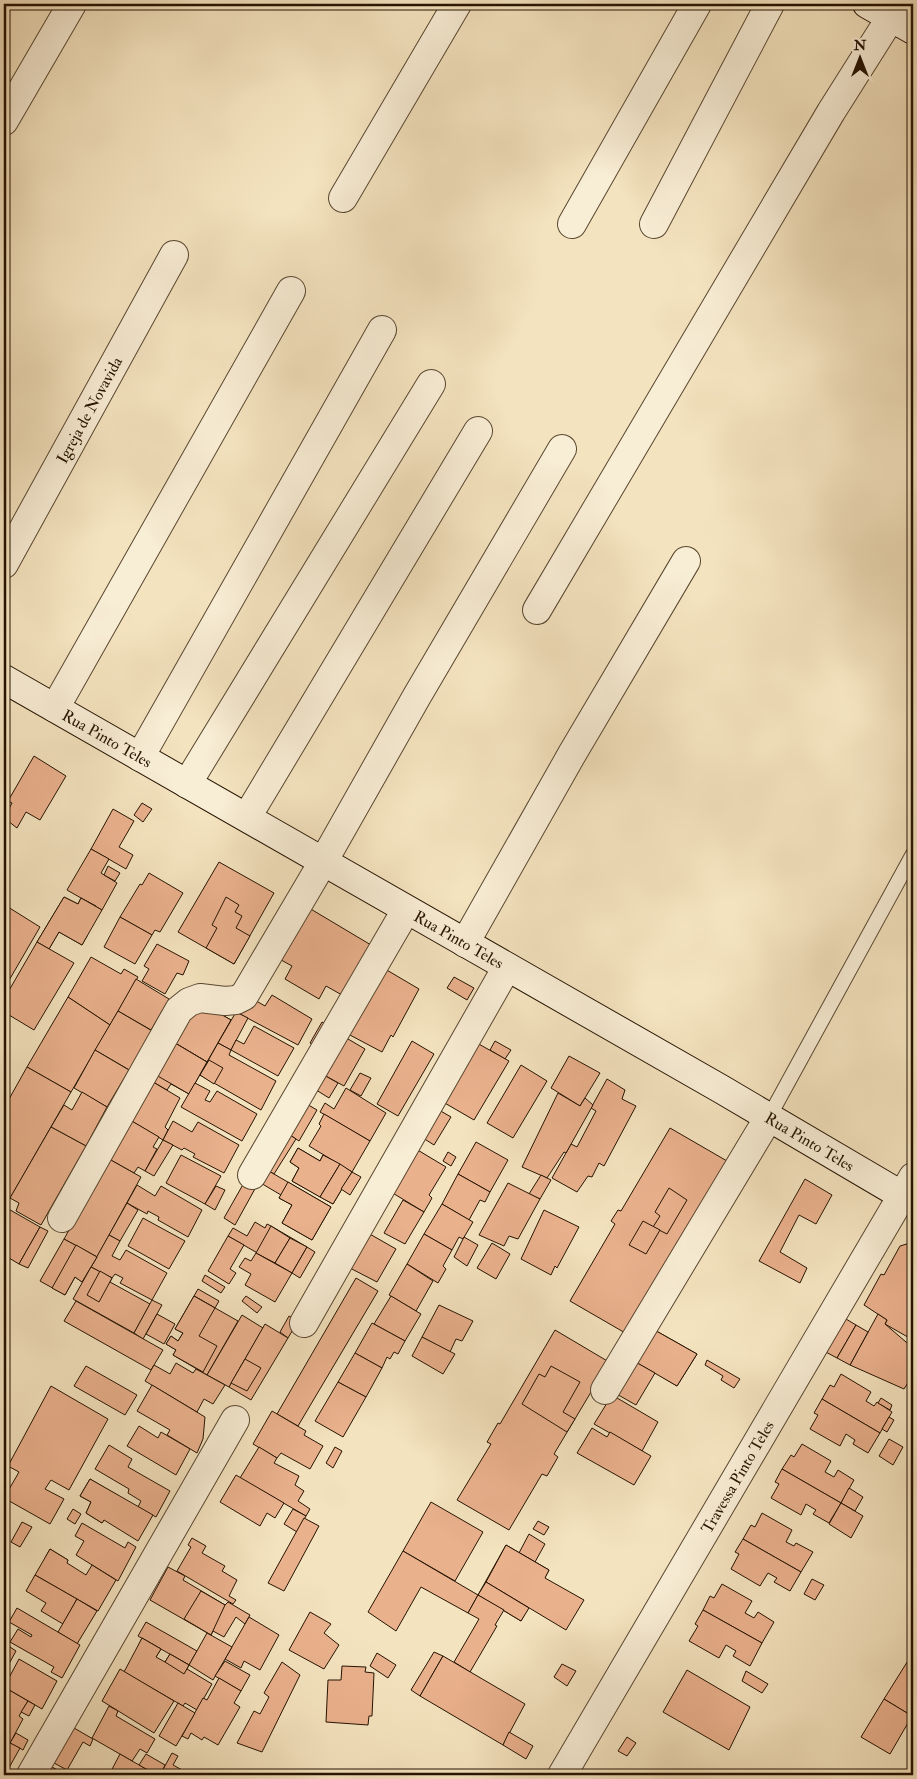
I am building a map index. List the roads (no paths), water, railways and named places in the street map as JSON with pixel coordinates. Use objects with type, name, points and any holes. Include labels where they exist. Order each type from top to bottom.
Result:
[{"type":"street","points":[[4,120],[72,4]]},
{"type":"street","points":[[343,198],[457,4]]},
{"type":"street","points":[[572,224],[697,4]]},
{"type":"street","points":[[654,224],[770,4]]},
{"type":"street","points":[[537,610],[826,121],[905,19],[867,4]]},
{"type":"street","name":"Igreja de Novavida","points":[[4,564],[174,256]]},
{"type":"street","points":[[55,708],[291,291]]},
{"type":"street","points":[[140,757],[382,330]]},
{"type":"street","points":[[187,784],[432,384]]},
{"type":"street","points":[[247,817],[478,431]]},
{"type":"street","points":[[62,1218],[179,1010],[188,1002],[200,998],[225,1001],[236,1000],[244,996],[324,862],[417,696],[562,449]]},
{"type":"street","points":[[465,943],[572,754],[686,561]]},
{"type":"street","name":"Rua Pinto Teles","points":[[4,679],[769,1117],[910,1191]]},
{"type":"street","points":[[252,1175],[406,910]]},
{"type":"street","points":[[304,1322],[507,967]]},
{"type":"street","points":[[605,1390],[769,1117]]},
{"type":"street","name":"Travessa Pinto Teles","points":[[562,1775],[910,1191]]},
{"type":"street","points":[[31,1775],[235,1420]]},
{"type":"lane","points":[[769,1117],[913,854]]}]
